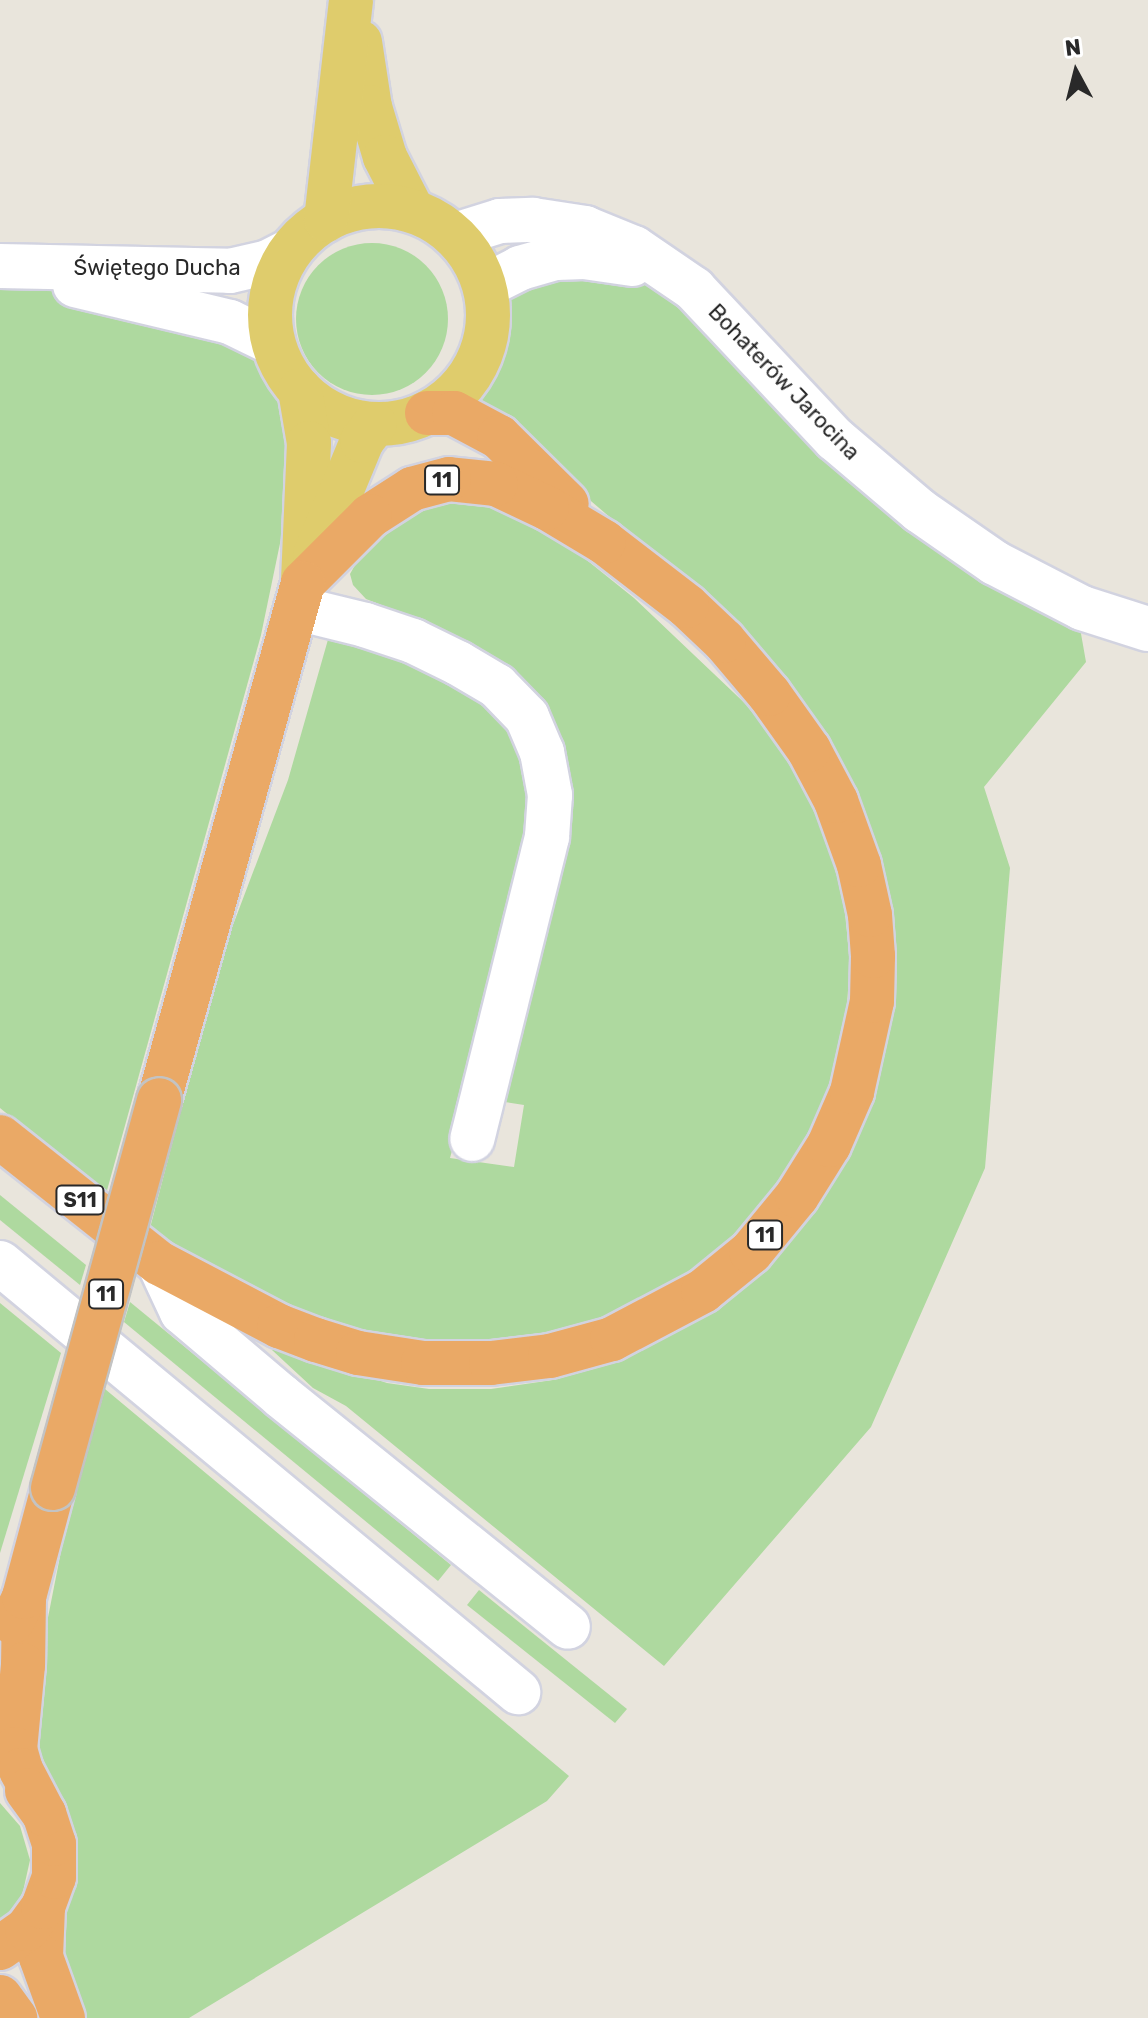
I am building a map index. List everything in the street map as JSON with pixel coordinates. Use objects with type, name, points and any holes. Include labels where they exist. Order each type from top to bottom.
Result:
[{"type":"highway","name":"11","points":[[159,1263],[279,1326],[358,1353],[423,1363],[491,1363],[550,1356],[612,1339],[703,1291],[751,1252],[805,1183],[829,1145],[852,1092],[872,1001],[870,915],[859,865],[830,788],[809,750],[769,694],[724,641],[687,606],[604,542],[499,437],[454,413],[427,413]]},
{"type":"highway","name":"11","points":[[0,1650],[24,1597],[300,596],[348,535],[390,502],[412,489],[449,479],[496,484],[604,542]]},
{"type":"highway","name":"S11","points":[[0,1137],[159,1263]]},
{"type":"highway","name":"11","points":[[0,1948],[27,1929],[43,1907],[54,1877],[54,1855],[44,1814],[21,1770],[15,1749],[24,1597]]},
{"type":"highway","name":"11","points":[[0,1771],[25,1789],[44,1814]]},
{"type":"highway","name":"11","points":[[43,1907],[41,1957],[63,2018]]},
{"type":"highway","points":[[0,1997],[15,2018]]},
{"type":"main road","points":[[352,0],[370,107],[385,157],[412,210]]},
{"type":"main road","points":[[326,220],[352,0]]},
{"type":"main road","points":[[382,205],[412,210],[434,220],[455,235],[468,250],[485,286],[489,316],[485,346],[462,385],[427,413],[402,422],[375,424],[347,419],[321,408],[288,376],[273,343],[272,294],[291,250],[326,220],[353,208],[382,205]]},
{"type":"main road","points":[[300,390],[309,443],[300,596]]},
{"type":"main road","points":[[300,596],[362,441],[375,424]]},
{"type":"street","name":"Bohaterów Jarocina","points":[[455,235],[500,221],[566,224],[634,248],[671,270],[694,289],[835,439],[920,511],[995,563],[1069,602],[1148,629]]},
{"type":"street","name":"Świętego Ducha","points":[[10,267],[230,271],[266,263],[291,250]]},
{"type":"street","points":[[485,286],[520,268],[556,258],[584,257],[671,270]]},
{"type":"street","name":"Świętego Ducha","points":[[10,267],[106,294],[230,322],[273,343]]},
{"type":"street","points":[[300,596],[365,625],[413,641],[497,686],[527,717],[542,752],[550,795],[547,837],[472,1139]]},
{"type":"street","points":[[0,1263],[518,1692]]},
{"type":"street","name":"S11","points":[[159,1263],[182,1312],[281,1396],[568,1627]]},
{"type":"green space","points":[[372,243],[401,249],[426,265],[442,290],[448,319],[442,348],[426,373],[401,389],[372,395],[343,389],[318,373],[302,348],[296,319],[302,290],[318,265],[343,249]]},
{"type":"green space","points":[[616,268],[668,291],[1080,628],[1086,662],[984,787],[1010,868],[985,1168],[871,1427],[664,1666],[346,1406],[313,1388],[272,1350],[274,1346],[387,1383],[429,1389],[491,1389],[553,1380],[603,1366],[691,1324],[728,1297],[826,1185],[879,863],[865,817],[847,775],[639,542],[476,403],[471,386],[489,353],[499,314],[517,285]]},
{"type":"green space","points":[[0,284],[76,292],[250,345],[284,394],[295,471],[261,635],[106,1194],[0,1108]]},
{"type":"green space","points":[[466,490],[505,497],[533,517],[634,598],[753,711],[779,743],[819,815],[843,894],[850,962],[845,1033],[827,1098],[796,1164],[774,1197],[745,1229],[713,1258],[637,1309],[564,1337],[492,1350],[411,1347],[329,1326],[240,1289],[150,1228],[222,954],[288,780],[331,629],[338,621],[430,650],[468,672],[498,693],[532,745],[539,793],[538,831],[450,1158],[514,1167],[524,1105],[505,1102],[497,1096],[492,1074],[558,832],[562,793],[556,754],[543,719],[524,687],[505,665],[420,620],[366,599],[353,585],[350,574],[374,531],[390,516],[430,496]]},
{"type":"green space","points":[[0,1195],[86,1265],[80,1285],[0,1220]]},
{"type":"green space","points":[[130,1302],[451,1565],[438,1581],[124,1322]]},
{"type":"green space","points":[[0,1303],[61,1353],[0,1553]]},
{"type":"green space","points":[[105,1389],[569,1776],[547,1801],[189,2018],[78,2018],[52,1944],[75,1859],[73,1828],[64,1802],[39,1765],[30,1709],[65,1531]]},
{"type":"green space","points":[[479,1590],[627,1709],[615,1723],[467,1605]]},
{"type":"green space","points":[[0,1803],[20,1826],[30,1860],[22,1896],[0,1923]]}]
